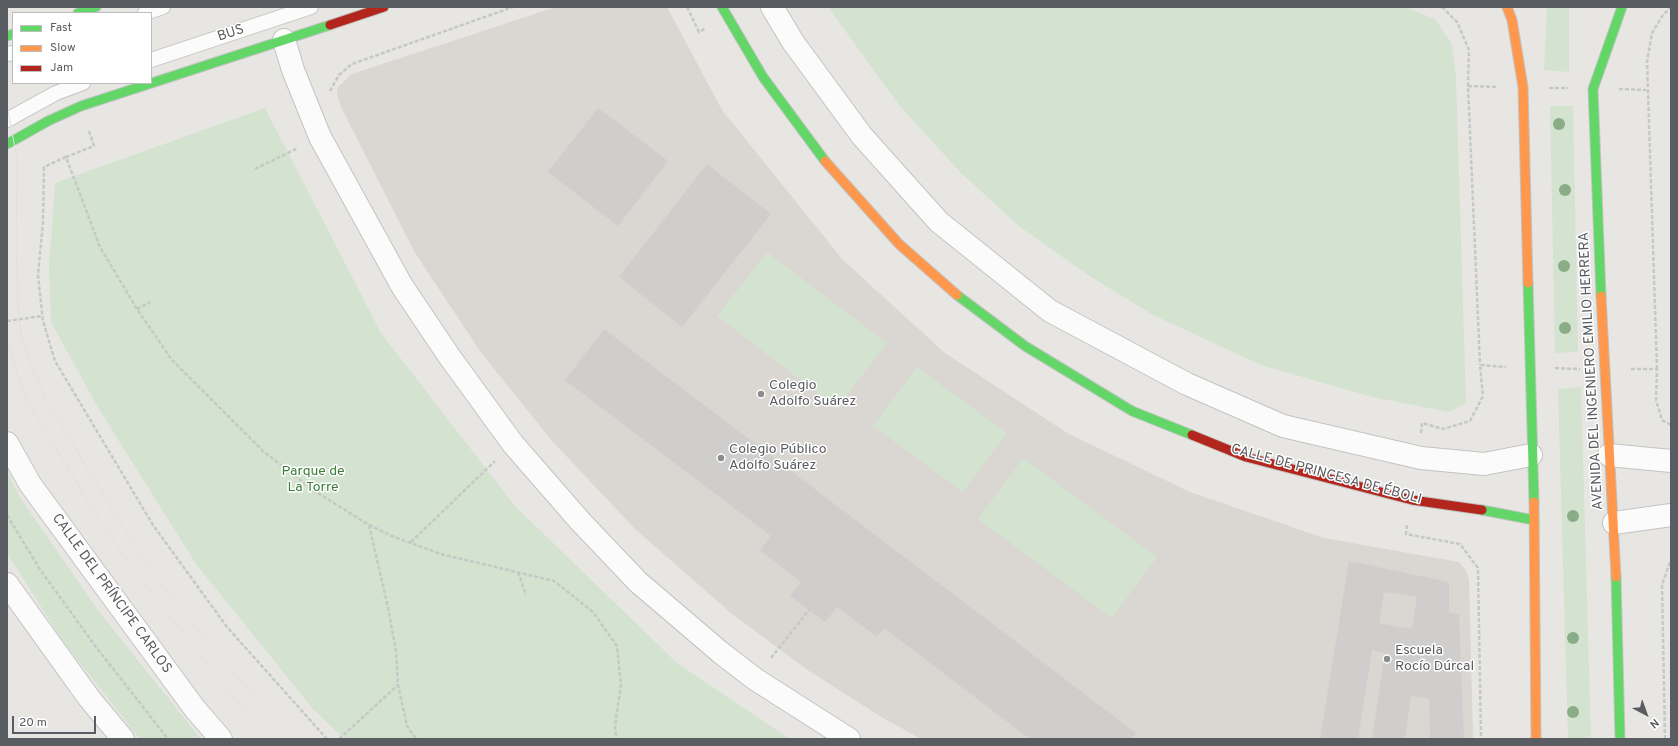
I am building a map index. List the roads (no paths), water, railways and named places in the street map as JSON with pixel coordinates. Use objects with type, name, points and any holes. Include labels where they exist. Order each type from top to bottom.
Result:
[{"type":"street","points":[[81,12],[96,7]]},
{"type":"street","points":[[152,83],[384,7]]},
{"type":"street","name":"CALLE DE PRINCESA DE ÉBOLI","points":[[722,7],[763,77],[830,168],[899,244],[964,300],[1025,346],[1132,411],[1246,457],[1412,500],[1493,511],[1534,520]]},
{"type":"street","points":[[772,7],[793,42],[862,136],[939,222],[1050,311],[1187,384],[1284,426],[1421,458],[1484,464],[1531,454]]},
{"type":"street","points":[[1507,7],[1512,20],[1523,88],[1531,454],[1534,520],[1536,739]]},
{"type":"street","name":"AVENIDA DEL INGENIERO EMILIO HERRERA","points":[[1620,739],[1614,523],[1609,455],[1593,89],[1622,7]]},
{"type":"street","points":[[284,40],[293,70],[320,137],[402,286],[449,356],[513,444],[580,521],[638,582],[720,652],[755,678],[849,739]]},
{"type":"street","points":[[7,144],[48,121],[81,106],[149,84]]},
{"type":"street","name":"CALLE DEL PRÍNCIPE CARLOS","points":[[7,443],[30,484],[195,709],[221,739]]},
{"type":"street","points":[[1609,455],[1671,461]]},
{"type":"street","points":[[1614,523],[1671,515]]},
{"type":"street","points":[[7,584],[88,698],[123,739]]},
{"type":"lane","points":[[148,12],[163,7]]},
{"type":"lane","name":"BUS","points":[[152,60],[311,7]]},
{"type":"lane","points":[[7,120],[56,93],[80,84]]},
{"type":"tram line","points":[[7,106],[17,159],[16,249],[19,320],[23,342],[43,395],[144,561],[225,663],[293,739]]},
{"type":"tram line","points":[[7,338],[17,374],[29,404],[92,508],[134,570],[214,673],[258,727],[270,739]]},
{"type":"place","name":"Colegio Adolfo Suárez","points":[[761,394]]},
{"type":"place","name":"Colegio Público Adolfo Suárez","points":[[721,458]]},
{"type":"place","name":"Escuela Rocío Dúrcal","points":[[1387,659]]},
{"type":"park label","name":"Parque de La Torre","points":[[313,480]]}]
